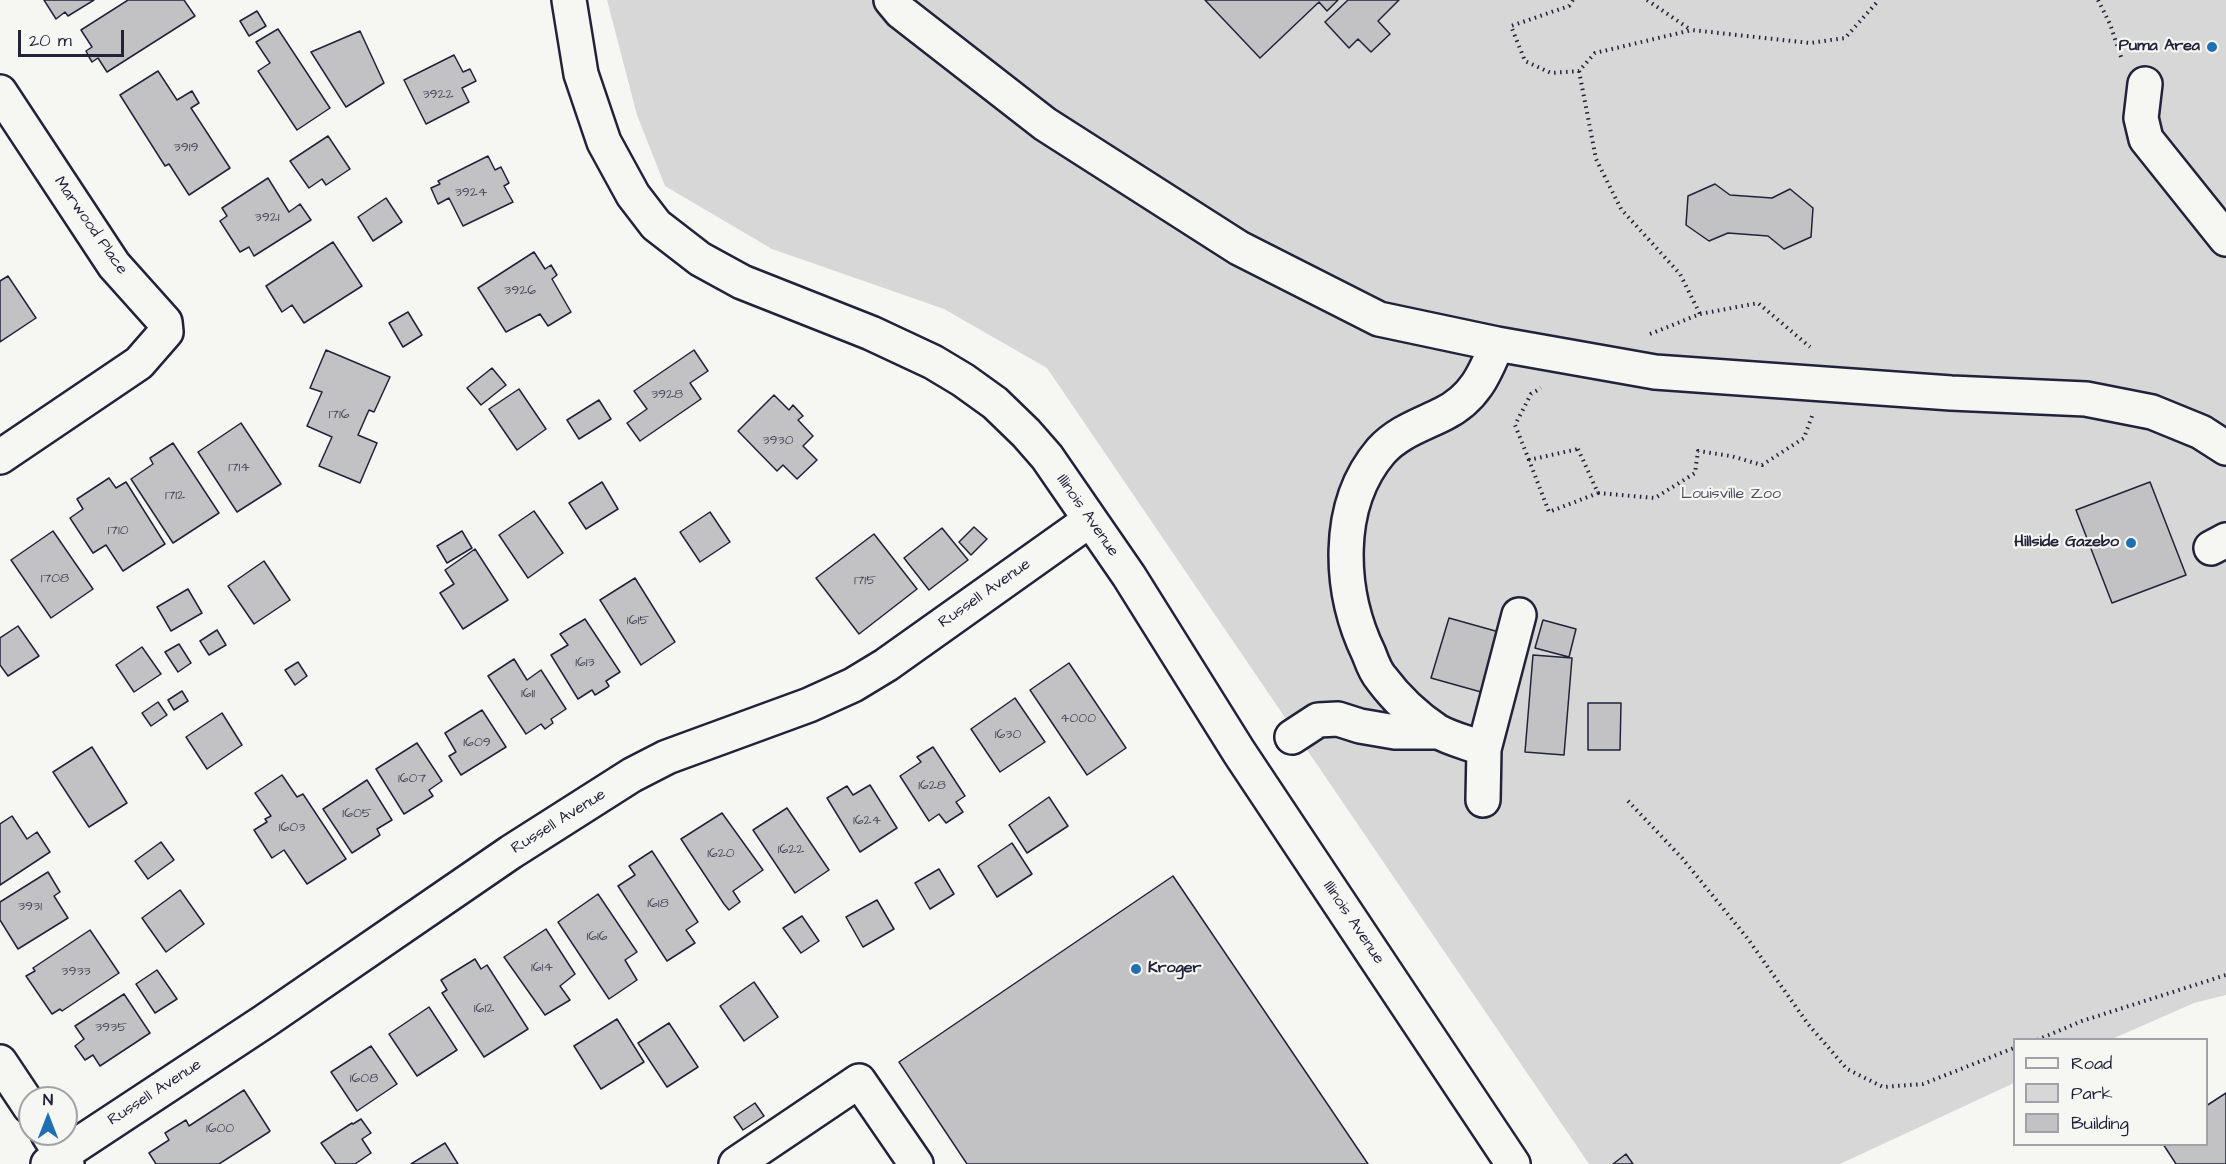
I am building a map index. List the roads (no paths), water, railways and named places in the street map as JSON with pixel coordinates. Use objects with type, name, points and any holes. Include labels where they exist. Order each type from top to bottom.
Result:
[{"type":"street","name":"Illinois Avenue","points":[[569,0],[581,74],[603,142],[633,195],[656,225],[700,259],[742,282],[871,333],[933,362],[963,380],[995,404],[1026,433],[1047,457],[1129,576],[1239,752],[1513,1164]]},
{"type":"street","points":[[891,0],[901,12],[1045,124],[1239,248],[1379,319],[1497,344],[1655,372],[1951,393],[2086,399],[2152,412],[2201,432],[2226,448]]},
{"type":"street","points":[[2145,84],[2141,118],[2146,139],[2226,239]]},
{"type":"street","name":"Marwood Place","points":[[0,92],[114,265],[165,322],[166,332],[139,363],[0,457]]},
{"type":"street","points":[[1484,749],[1438,732],[1403,703],[1379,677],[1360,636],[1348,588],[1346,546],[1354,504],[1364,474],[1383,449],[1412,427],[1445,413],[1470,395],[1486,374],[1497,344]]},
{"type":"street","name":"Russell Avenue","points":[[56,1154],[265,1021],[511,852],[632,775],[667,758],[809,705],[853,685],[1090,520]]},
{"type":"street","points":[[1483,800],[1484,749],[1519,615]]},
{"type":"street","points":[[1292,737],[1318,720],[1338,719],[1360,726],[1395,732],[1438,732]]},
{"type":"street","points":[[0,1062],[18,1089]]},
{"type":"street","points":[[736,1164],[859,1081],[916,1164]]},
{"type":"place","name":"Puma Area","points":[[2212,47]]},
{"type":"place","name":"Hillside Gazebo","points":[[2131,543]]},
{"type":"place","name":"Kroger","points":[[1136,969]]},
{"type":"park label","name":"Louisville Zoo","points":[[1731,495]]}]
